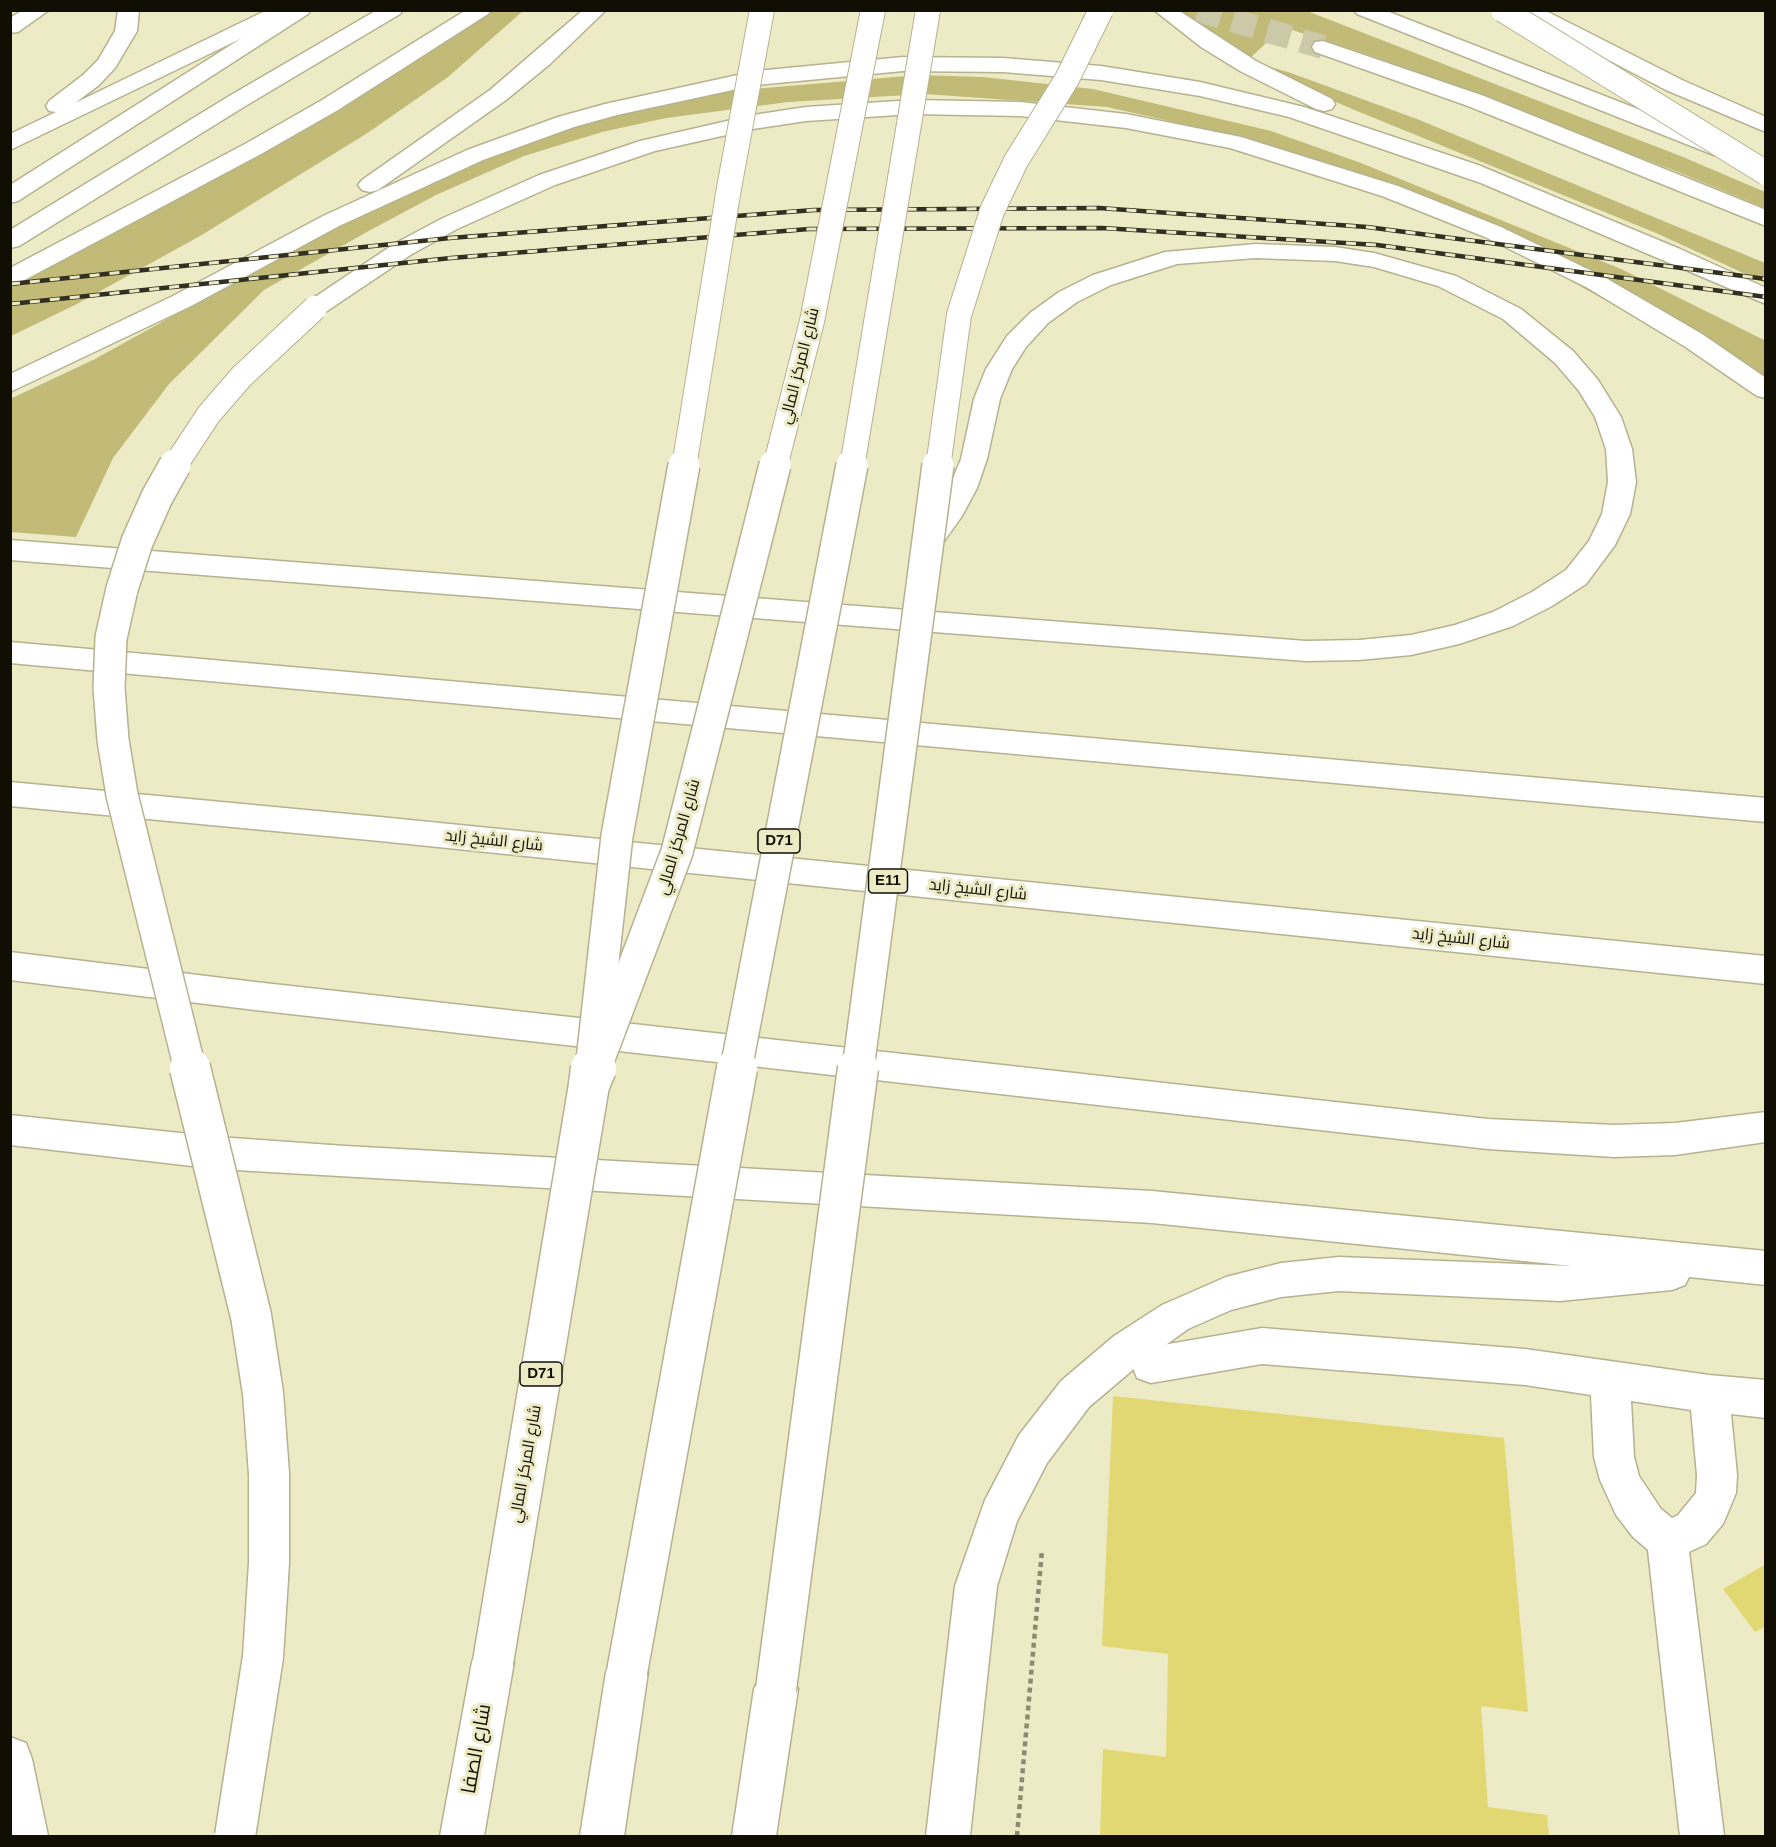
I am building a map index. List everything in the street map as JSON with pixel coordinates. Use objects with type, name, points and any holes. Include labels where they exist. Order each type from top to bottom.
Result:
[{"type":"main road","points":[[19,20],[39,10]]},
{"type":"main road","points":[[10,141],[71,96],[107,63],[126,31],[129,10]]},
{"type":"main road","points":[[10,141],[285,10]]},
{"type":"main road","points":[[10,196],[301,10]]},
{"type":"main road","points":[[10,241],[239,100],[393,10]]},
{"type":"main road","points":[[10,278],[253,149],[330,105],[481,10]]},
{"type":"main road","points":[[282,247],[498,95],[543,60],[596,10]]},
{"type":"main road","points":[[589,1085],[617,836],[686,458],[729,188],[762,10]]},
{"type":"main road","name":"شارع المركز المالي","points":[[493,1662],[589,1085],[654,918],[691,800],[812,321],[873,10]]},
{"type":"main road","name":"D71","points":[[602,1836],[627,1672],[764,918],[856,445],[928,10]]},
{"type":"main road","points":[[754,1836],[776,1689],[959,315],[973,265],[993,211],[1016,161],[1067,79],[1101,10]]},
{"type":"main road","points":[[1164,10],[1209,42],[1291,88],[1489,178],[1766,297]]},
{"type":"main road","points":[[1364,10],[1766,167]]},
{"type":"main road","points":[[1503,10],[1766,173]]},
{"type":"main road","points":[[1527,10],[1665,80],[1766,125]]},
{"type":"main road","points":[[1323,47],[1476,101],[1766,219]]},
{"type":"main road","points":[[10,384],[182,301],[381,197],[442,170],[566,122],[661,97],[805,72],[874,66],[953,64],[1052,68],[1150,80],[1200,88],[1296,112],[1489,178]]},
{"type":"main road","points":[[235,1836],[263,1657],[269,1563],[269,1474],[263,1393],[251,1316],[122,795],[113,740],[109,688],[111,638],[122,589],[137,542],[157,497],[181,454],[209,414],[242,376],[315,308],[403,249],[459,219],[547,180],[648,146],[753,122],[806,114],[913,107],[1020,109],[1126,121],[1233,142],[1390,191],[1493,232],[1595,282],[1693,340],[1766,390]]},
{"type":"main road","points":[[10,550],[1306,651],[1359,650],[1412,645],[1459,634],[1503,619],[1542,599],[1576,577],[1601,545],[1616,514],[1622,482],[1619,449],[1608,417],[1589,386],[1564,357],[1512,314],[1447,281],[1374,260],[1295,251],[1218,253],[1162,260],[1102,280],[1068,297],[1039,318],[1016,342],[999,369],[987,399],[974,459],[963,488],[948,516],[927,544]]},
{"type":"main road","points":[[10,651],[1766,810]]},
{"type":"main road","name":"شارع الشيخ زايد","points":[[10,794],[368,828],[1766,970]]},
{"type":"main road","points":[[10,966],[290,1000],[1552,1139],[1614,1141],[1675,1139],[1766,1127]]},
{"type":"main road","points":[[10,1130],[218,1153],[345,1162],[1152,1207],[1261,1216],[1751,1267]]},
{"type":"main road","points":[[948,1836],[976,1586],[999,1514],[1032,1449],[1075,1394],[1128,1349],[1175,1317],[1226,1294],[1281,1280],[1339,1274],[1560,1284],[1751,1267]]},
{"type":"main road","points":[[1151,1365],[1262,1346],[1525,1367],[1708,1394],[1766,1399]]},
{"type":"main road","points":[[1610,1380],[1614,1457],[1620,1480],[1635,1508],[1647,1523],[1667,1540],[1702,1836]]},
{"type":"main road","points":[[1667,1540],[1692,1530],[1709,1510],[1716,1493],[1717,1474],[1708,1394]]},
{"type":"main road","name":"شارع الصفا","points":[[462,1836],[493,1662]]},
{"type":"main road","points":[[10,1759],[26,1836]]},
{"type":"path","points":[[1017,1836],[1042,1545]]},
{"type":"shaded area","points":[[470,11],[523,11],[448,77],[366,134],[200,236],[75,305],[11,336],[11,286],[146,213]]},
{"type":"shaded area","points":[[1159,11],[1307,11],[1683,157],[1765,192],[1765,208],[1678,172],[1372,56],[1283,27],[1248,60]]},
{"type":"shaded area","points":[[1249,61],[1288,72],[1417,119],[1765,263],[1765,283],[1656,233],[1271,74]]},
{"type":"shaded area","points":[[918,75],[983,77],[1093,89],[1271,131],[1361,163],[1621,269],[1766,341],[1765,400],[1698,352],[1544,266],[1430,208],[1303,158],[1196,127],[1107,107],[925,94],[788,102],[666,118],[602,132],[524,156],[436,195],[365,233],[264,290],[169,384],[113,458],[76,537],[11,532],[10,399],[95,359],[254,271],[333,221],[565,122],[706,93]]},
{"type":"building","points":[[1113,1396],[1504,1438],[1528,1712],[1481,1706],[1488,1807],[1547,1815],[1549,1836],[1100,1836],[1103,1749],[1166,1757],[1168,1654],[1102,1646]]},
{"type":"building","points":[[1766,1564],[1766,1626],[1755,1632],[1723,1589]]},
{"type":"tunnel","points":[[1198,10],[1323,47]]},
{"type":"railway","points":[[10,284],[450,238],[814,210],[1099,208],[1367,227],[1766,279]]},
{"type":"railway","points":[[10,304],[451,258],[809,229],[1102,228],[1377,245],[1766,297]]}]
